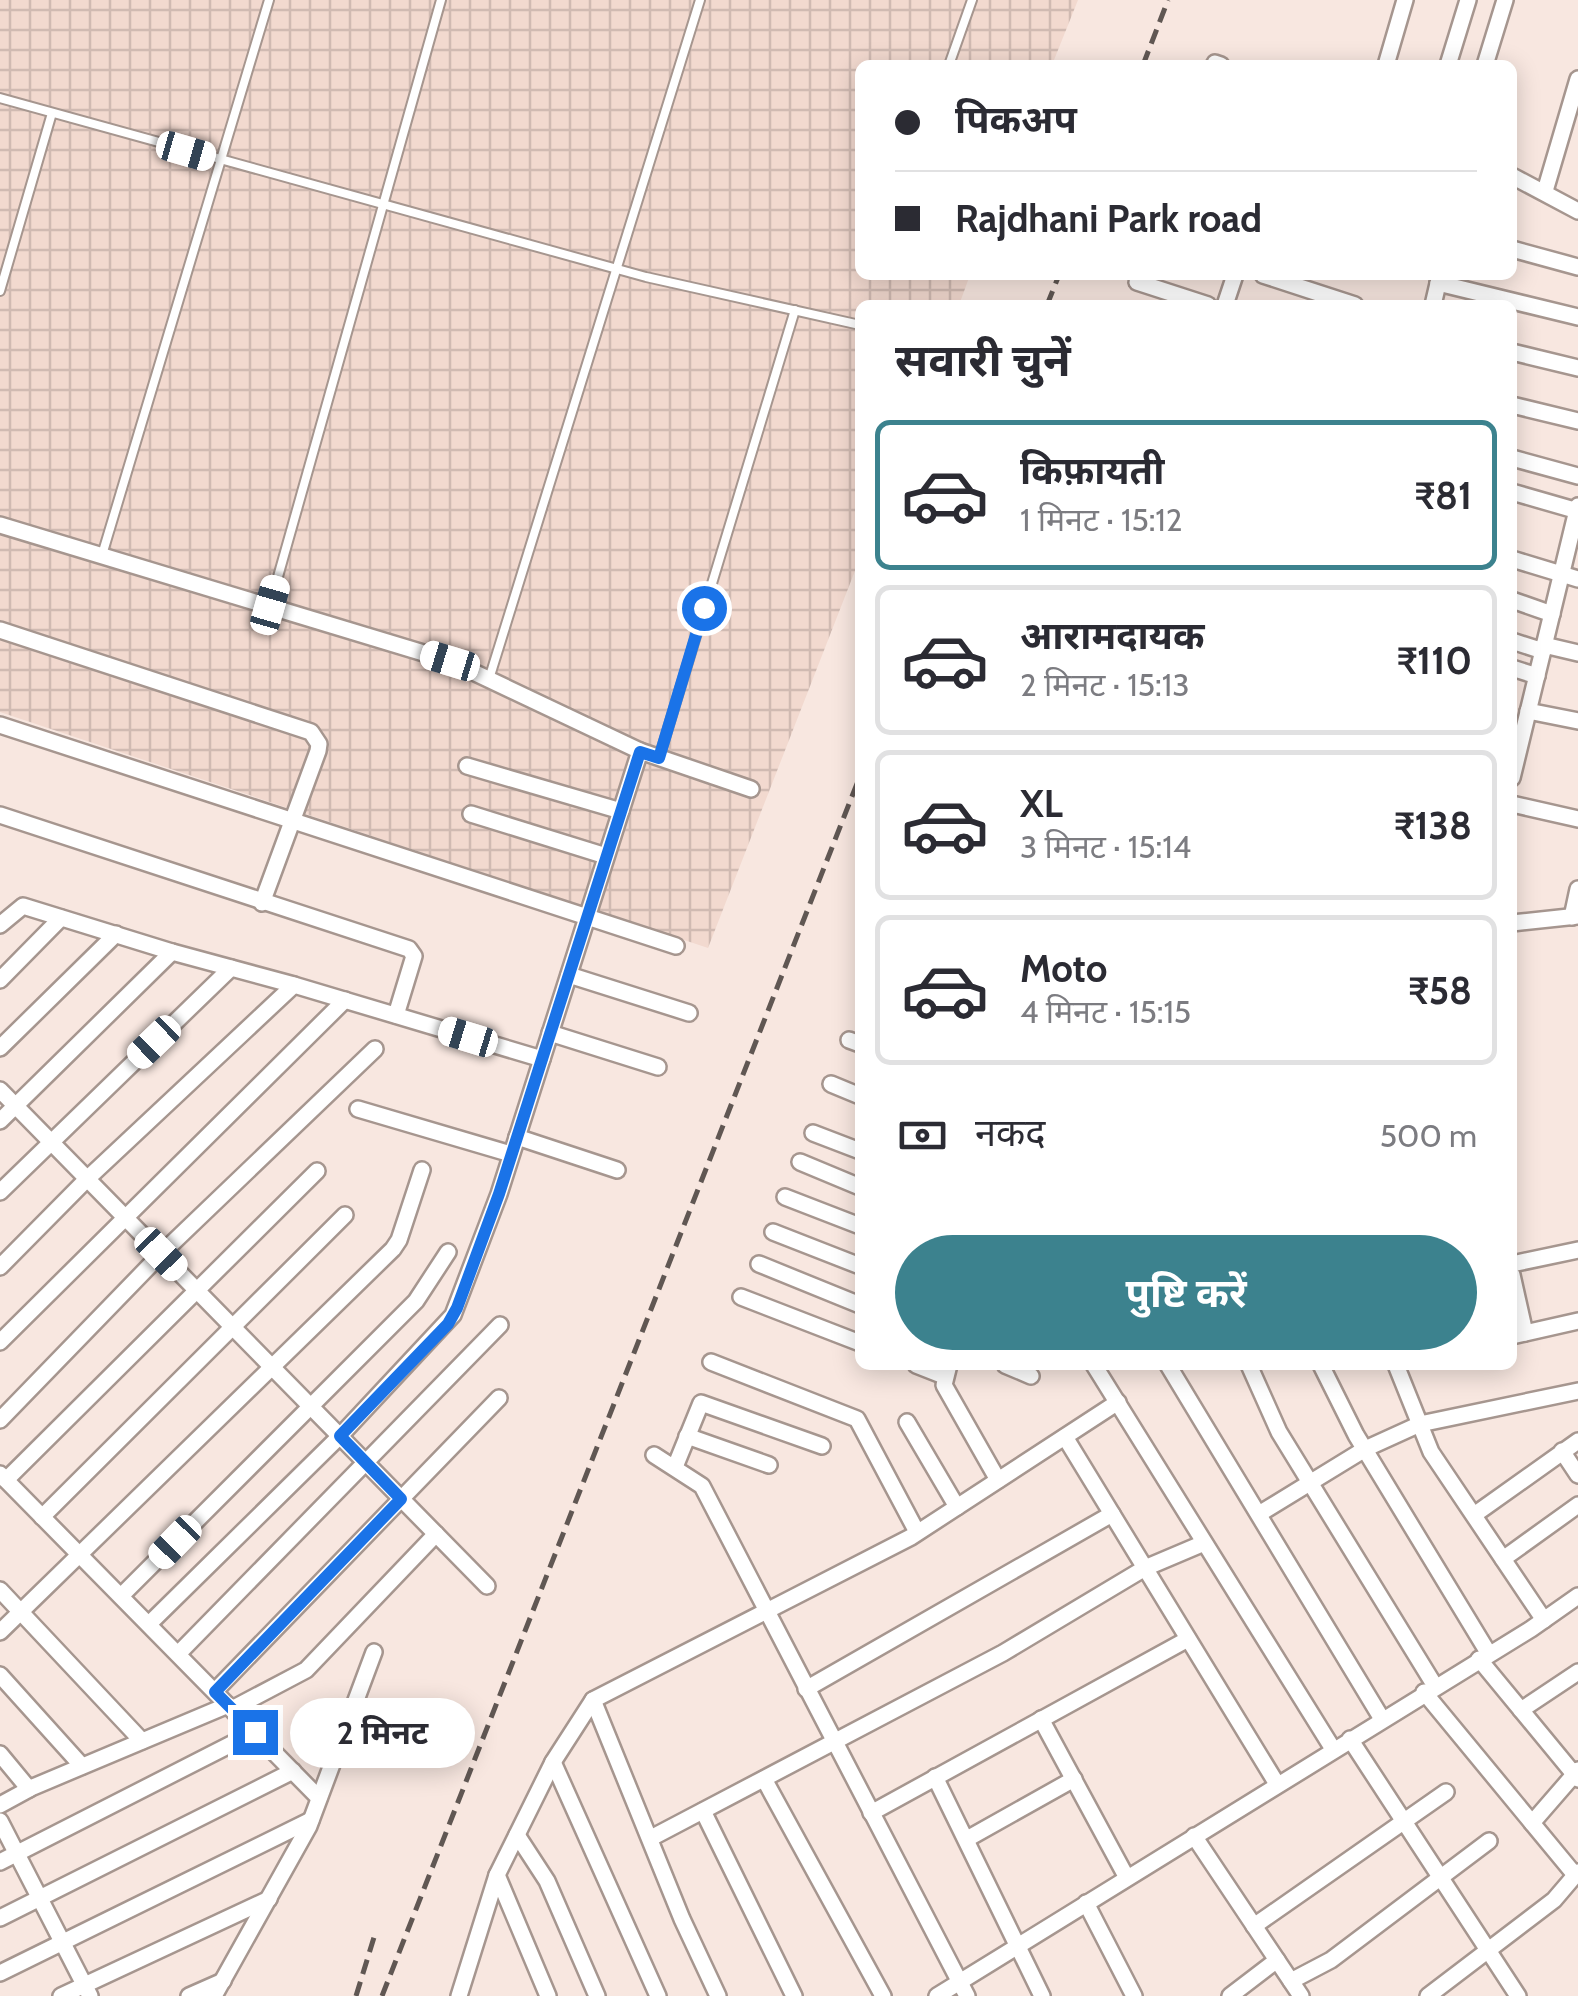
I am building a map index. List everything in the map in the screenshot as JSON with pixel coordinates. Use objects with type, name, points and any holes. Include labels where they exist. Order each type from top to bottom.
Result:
[{"type":"street","points":[[1387,60],[1405,0]]},
{"type":"street","points":[[1450,60],[1468,0]]},
{"type":"street","points":[[1487,60],[1505,0]]},
{"type":"street","points":[[1546,192],[1578,79]]},
{"type":"street","points":[[1517,178],[1578,211]]},
{"type":"street","points":[[1517,250],[1578,266]]},
{"type":"street","points":[[1278,280],[1340,300]]},
{"type":"street","points":[[1443,280],[1516,300]]},
{"type":"street","points":[[1137,282],[1193,300]]},
{"type":"street","points":[[1517,300],[1578,317]]},
{"type":"street","points":[[1517,353],[1578,368]]},
{"type":"street","points":[[1517,406],[1578,421]]},
{"type":"street","points":[[1517,459],[1578,476]]},
{"type":"street","points":[[1517,493],[1578,509],[1517,743]]},
{"type":"street","points":[[0,525],[450,661],[640,752],[751,788]]},
{"type":"street","points":[[1517,561],[1578,579]]},
{"type":"street","points":[[1517,602],[1552,614]]},
{"type":"street","points":[[0,630],[311,732],[319,744],[318,751],[262,902]]},
{"type":"street","points":[[1517,642],[1578,652]]},
{"type":"street","points":[[1517,670],[1537,676]]},
{"type":"street","points":[[1528,711],[1578,721]]},
{"type":"street","points":[[0,725],[676,946]]},
{"type":"street","points":[[149,1624],[340,1436],[453,1316],[512,1154],[640,752]]},
{"type":"street","points":[[467,766],[621,811]]},
{"type":"street","points":[[1517,805],[1578,819]]},
{"type":"street","points":[[472,814],[606,856]]},
{"type":"street","points":[[0,815],[413,952],[396,1015]]},
{"type":"street","points":[[1517,923],[1575,917],[1578,890]]},
{"type":"street","points":[[0,925],[22,905],[542,1060]]},
{"type":"street","points":[[0,980],[61,918]]},
{"type":"street","points":[[0,1048],[116,934]]},
{"type":"street","points":[[0,1121],[172,952]]},
{"type":"street","points":[[0,1192],[231,968]]},
{"type":"street","points":[[568,975],[689,1013]]},
{"type":"street","points":[[0,1267],[87,1179],[294,985]]},
{"type":"street","points":[[0,1342],[345,1000]]},
{"type":"street","points":[[550,1033],[658,1067]]},
{"type":"street","points":[[0,1420],[161,1254],[374,1049]]},
{"type":"street","points":[[830,1084],[855,1094]]},
{"type":"street","points":[[0,1090],[487,1586]]},
{"type":"street","points":[[358,1108],[512,1154]]},
{"type":"street","points":[[813,1133],[855,1149]]},
{"type":"street","points":[[517,1137],[618,1170]]},
{"type":"street","points":[[800,1162],[855,1185]]},
{"type":"street","points":[[0,1632],[393,1249],[422,1170]]},
{"type":"street","points":[[317,1171],[3,1477],[319,1798]]},
{"type":"street","points":[[785,1197],[855,1224]]},
{"type":"street","points":[[42,1517],[344,1215]]},
{"type":"street","points":[[774,1232],[855,1264]]},
{"type":"street","points":[[1517,1263],[1578,1250]]},
{"type":"street","points":[[121,1596],[416,1301],[448,1252]]},
{"type":"street","points":[[759,1264],[855,1303]]},
{"type":"street","points":[[741,1297],[855,1341]]},
{"type":"street","points":[[1519,1334],[1578,1321]]},
{"type":"street","points":[[178,1654],[500,1326]]},
{"type":"street","points":[[711,1362],[857,1419],[918,1532]]},
{"type":"street","points":[[947,1370],[949,1397],[998,1480]]},
{"type":"street","points":[[1017,1370],[1031,1376]]},
{"type":"street","points":[[1097,1370],[1333,1749]]},
{"type":"street","points":[[1171,1370],[1382,1719]]},
{"type":"street","points":[[1251,1370],[1279,1432],[1430,1689],[1532,1823],[1577,1874],[1554,1900],[1428,1996]]},
{"type":"street","points":[[1325,1370],[1365,1449],[1484,1656],[1521,1710],[1577,1774],[1532,1823]]},
{"type":"street","points":[[1398,1370],[1431,1452],[1544,1620]]},
{"type":"street","points":[[1259,1514],[1365,1449],[1420,1424],[1578,1390]]},
{"type":"street","points":[[215,1692],[499,1398]]},
{"type":"street","points":[[459,1996],[496,1875],[553,1762],[593,1700],[918,1532],[1118,1402]]},
{"type":"street","points":[[675,1467],[701,1403],[822,1446]]},
{"type":"street","points":[[908,1422],[957,1507]]},
{"type":"street","points":[[686,1436],[769,1466]]},
{"type":"street","points":[[1065,1437],[1276,1784]]},
{"type":"street","points":[[1474,1515],[1578,1441]]},
{"type":"street","points":[[1562,1452],[1578,1475]]},
{"type":"street","points":[[654,1456],[702,1486],[963,1989]]},
{"type":"street","points":[[1504,1559],[1578,1505]]},
{"type":"street","points":[[806,1689],[1112,1514]]},
{"type":"street","points":[[0,1805],[82,1766],[230,1707],[306,1670],[436,1534]]},
{"type":"street","points":[[651,1838],[1003,1653],[1145,1568],[1204,1543]]},
{"type":"street","points":[[0,1590],[142,1741]]},
{"type":"street","points":[[937,1996],[963,1989],[1016,1946],[1578,1596]]},
{"type":"street","points":[[871,1814],[1188,1639]]},
{"type":"street","points":[[214,1996],[311,1820],[374,1652]]},
{"type":"street","points":[[1521,1710],[1578,1672]]},
{"type":"street","points":[[0,1675],[82,1766]]},
{"type":"street","points":[[593,1700],[682,1920],[718,1996]]},
{"type":"street","points":[[1041,1718],[1127,1878]]},
{"type":"street","points":[[0,1862],[255,1732]]},
{"type":"street","points":[[1350,1739],[1518,1996]]},
{"type":"street","points":[[0,1754],[29,1789]]},
{"type":"street","points":[[553,1762],[658,1996]]},
{"type":"street","points":[[0,1918],[292,1771]]},
{"type":"street","points":[[935,1777],[1042,1996]]},
{"type":"street","points":[[764,1779],[883,1996]]},
{"type":"street","points":[[967,1839],[1074,1779]]},
{"type":"street","points":[[1254,1926],[1446,1792]]},
{"type":"street","points":[[703,1811],[794,1996]]},
{"type":"street","points":[[0,1974],[311,1820]]},
{"type":"street","points":[[0,1821],[87,1990]]},
{"type":"street","points":[[516,1835],[547,1881],[597,1996]]},
{"type":"street","points":[[1194,1836],[1301,1996]]},
{"type":"street","points":[[1291,1981],[1331,1960],[1489,1841]]},
{"type":"street","points":[[496,1875],[548,1996]]},
{"type":"street","points":[[62,1996],[87,1990],[269,1899]]},
{"type":"street","points":[[1086,1904],[1134,1996]]},
{"type":"street","points":[[1230,1996],[1276,1960]]},
{"type":"street","points":[[188,1996],[223,1981]]},
{"type":"lane","points":[[102,555],[269,0]]},
{"type":"lane","points":[[270,605],[441,0]]},
{"type":"lane","points":[[489,679],[700,0]]},
{"type":"lane","points":[[951,60],[972,0]]},
{"type":"lane","points":[[0,98],[615,268],[855,323]]},
{"type":"lane","points":[[0,291],[52,113]]},
{"type":"lane","points":[[659,758],[795,310]]},
{"type":"shaded area","points":[[0,0],[1078,0],[1054,60],[855,60],[855,280],[968,280],[961,300],[855,300],[855,571],[708,948],[0,712]]},
{"type":"railway","points":[[1145,60],[1168,0]]},
{"type":"railway","points":[[1049,300],[1057,280]]},
{"type":"railway","points":[[382,1996],[855,789]]},
{"type":"railway","points":[[356,1996],[375,1934]]},
{"type":"route","points":[[255,1732],[215,1692],[401,1499],[340,1436],[448,1324],[457,1308],[499,1194],[640,752],[659,758],[704,608]]}]
